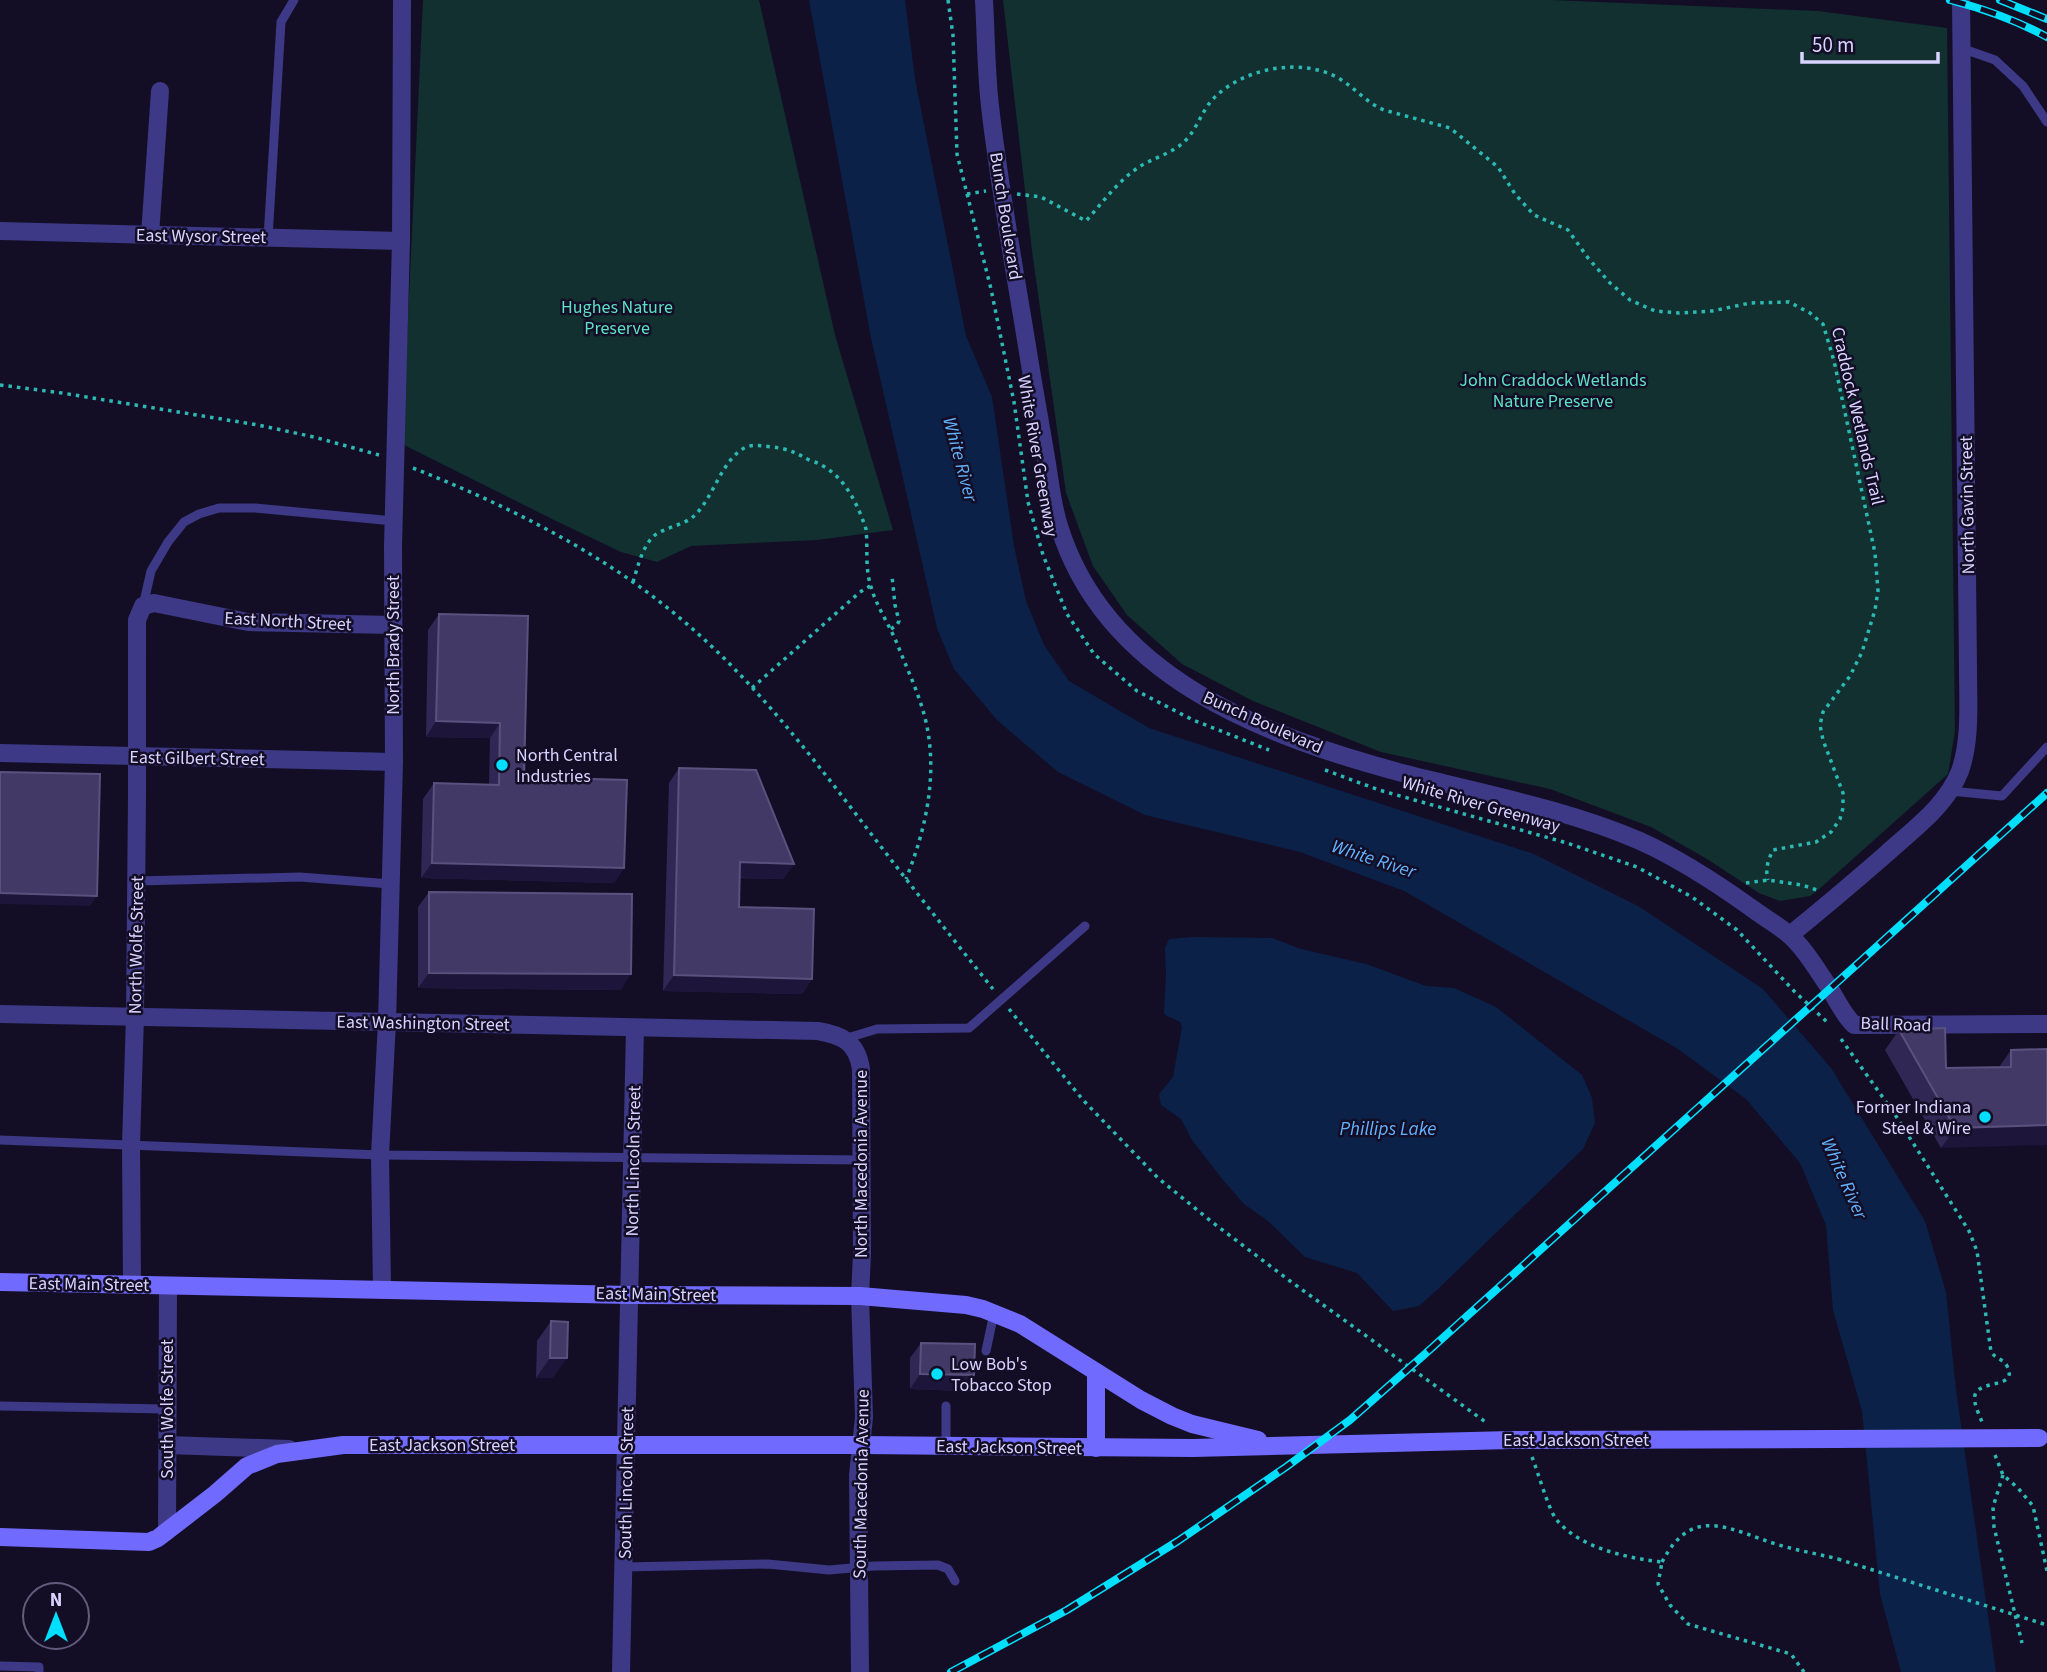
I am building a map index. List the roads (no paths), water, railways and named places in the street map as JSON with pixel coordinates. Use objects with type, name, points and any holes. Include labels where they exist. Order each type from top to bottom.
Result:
[{"type":"main road","name":"East Main Street","points":[[0,1282],[630,1295],[860,1296],[966,1305],[994,1312],[1020,1324],[1171,1416],[1228,1434],[1279,1445]]},
{"type":"main road","points":[[1096,1372],[1096,1448]]},
{"type":"main road","name":"East Jackson Street","points":[[0,1537],[149,1542],[215,1494],[247,1466],[277,1454],[343,1445],[1238,1448],[1511,1440],[2043,1438]]},
{"type":"street","name":"North Brady Street","points":[[382,1290],[380,1155],[387,1022],[394,762],[394,461],[401,241],[402,0]]},
{"type":"street","name":"Bunch Boulevard","points":[[984,0],[990,104],[1050,484],[1059,527],[1072,561],[1097,606],[1136,650],[1167,674],[1234,712],[1344,757],[1557,813],[1639,841],[1675,859],[1790,935]]},
{"type":"street","name":"North Gavin Street","points":[[1790,935],[1935,810],[1956,780],[1964,755],[1967,736],[1968,669],[1961,0]]},
{"type":"street","points":[[150,235],[160,91]]},
{"type":"street","name":"East Wysor Street","points":[[0,231],[401,241]]},
{"type":"street","name":"East North Street","points":[[143,607],[154,603],[163,604],[248,622],[393,625]]},
{"type":"street","name":"North Wolfe Street","points":[[132,1285],[137,620],[143,607]]},
{"type":"street","name":"East Gilbert Street","points":[[0,753],[394,762]]},
{"type":"street","name":"Ball Road","points":[[1790,935],[1830,989],[1845,1016],[1854,1025],[2047,1024]]},
{"type":"street","name":"East Washington Street","points":[[0,1014],[818,1031],[833,1033],[844,1039]]},
{"type":"street","name":"North Lincoln Street","points":[[630,1295],[635,1028]]},
{"type":"street","name":"North Macedonia Avenue","points":[[844,1039],[857,1052],[860,1060],[860,1296]]},
{"type":"street","name":"South Wolfe Street","points":[[167,1531],[168,1286]]},
{"type":"street","name":"South Lincoln Street","points":[[619,1671],[630,1295]]},
{"type":"street","name":"South Macedonia Avenue","points":[[860,1296],[864,1417],[858,1475],[860,1672]]},
{"type":"street","points":[[167,1445],[307,1450]]},
{"type":"lane","points":[[268,237],[281,22],[294,0]]},
{"type":"lane","points":[[1961,48],[1995,60],[2023,86],[2047,122]]},
{"type":"lane","points":[[143,607],[151,571],[168,542],[184,522],[199,514],[219,509],[254,508],[394,521]]},
{"type":"lane","points":[[1950,791],[2002,796],[2047,747]]},
{"type":"lane","points":[[136,881],[300,877],[391,884]]},
{"type":"lane","points":[[844,1039],[877,1030],[969,1028],[1085,926]]},
{"type":"lane","points":[[0,1140],[380,1155],[862,1160]]},
{"type":"lane","points":[[986,1351],[994,1312]]},
{"type":"lane","points":[[0,1406],[166,1409]]},
{"type":"lane","points":[[946,1406],[947,1446]]},
{"type":"lane","points":[[624,1567],[768,1564],[830,1570],[938,1565],[948,1569],[955,1581]]},
{"type":"lane","points":[[0,1666],[39,1667],[39,1672]]},
{"type":"water","name":"White River","points":[[809,0],[905,0],[915,79],[966,336],[992,397],[1014,546],[1026,601],[1044,645],[1069,681],[1149,728],[1534,854],[1638,906],[1763,989],[1831,1068],[1925,1221],[1946,1292],[1956,1390],[1996,1672],[1901,1672],[1880,1594],[1862,1411],[1833,1310],[1826,1225],[1800,1163],[1746,1099],[1678,1049],[1404,891],[1300,852],[1145,815],[1058,772],[998,721],[954,669],[937,628],[871,338]]},
{"type":"water","name":"Phillips Lake","points":[[1272,938],[1301,949],[1366,964],[1426,986],[1454,988],[1496,1007],[1582,1075],[1592,1098],[1595,1123],[1583,1149],[1419,1306],[1393,1311],[1357,1273],[1305,1257],[1268,1221],[1244,1204],[1192,1140],[1181,1119],[1161,1105],[1159,1094],[1173,1077],[1182,1027],[1180,1022],[1164,1012],[1165,948],[1169,939]]},
{"type":"railway","points":[[1950,0],[2024,25],[2047,37]]},
{"type":"railway","points":[[2000,0],[2047,19]]},
{"type":"railway","points":[[951,1672],[1067,1610],[1178,1541],[1350,1420],[2047,793]]},
{"type":"place","name":"North Central Industries","points":[[502,765]]},
{"type":"place","name":"Former Indiana Steel & Wire","points":[[1985,1117]]},
{"type":"place","name":"Low Bob's Tobacco Stop","points":[[937,1374]]},
{"type":"park label","name":"Hughes Nature Preserve","points":[[617,317]]},
{"type":"park label","name":"John Craddock Wetlands Nature Preserve","points":[[1553,390]]}]
